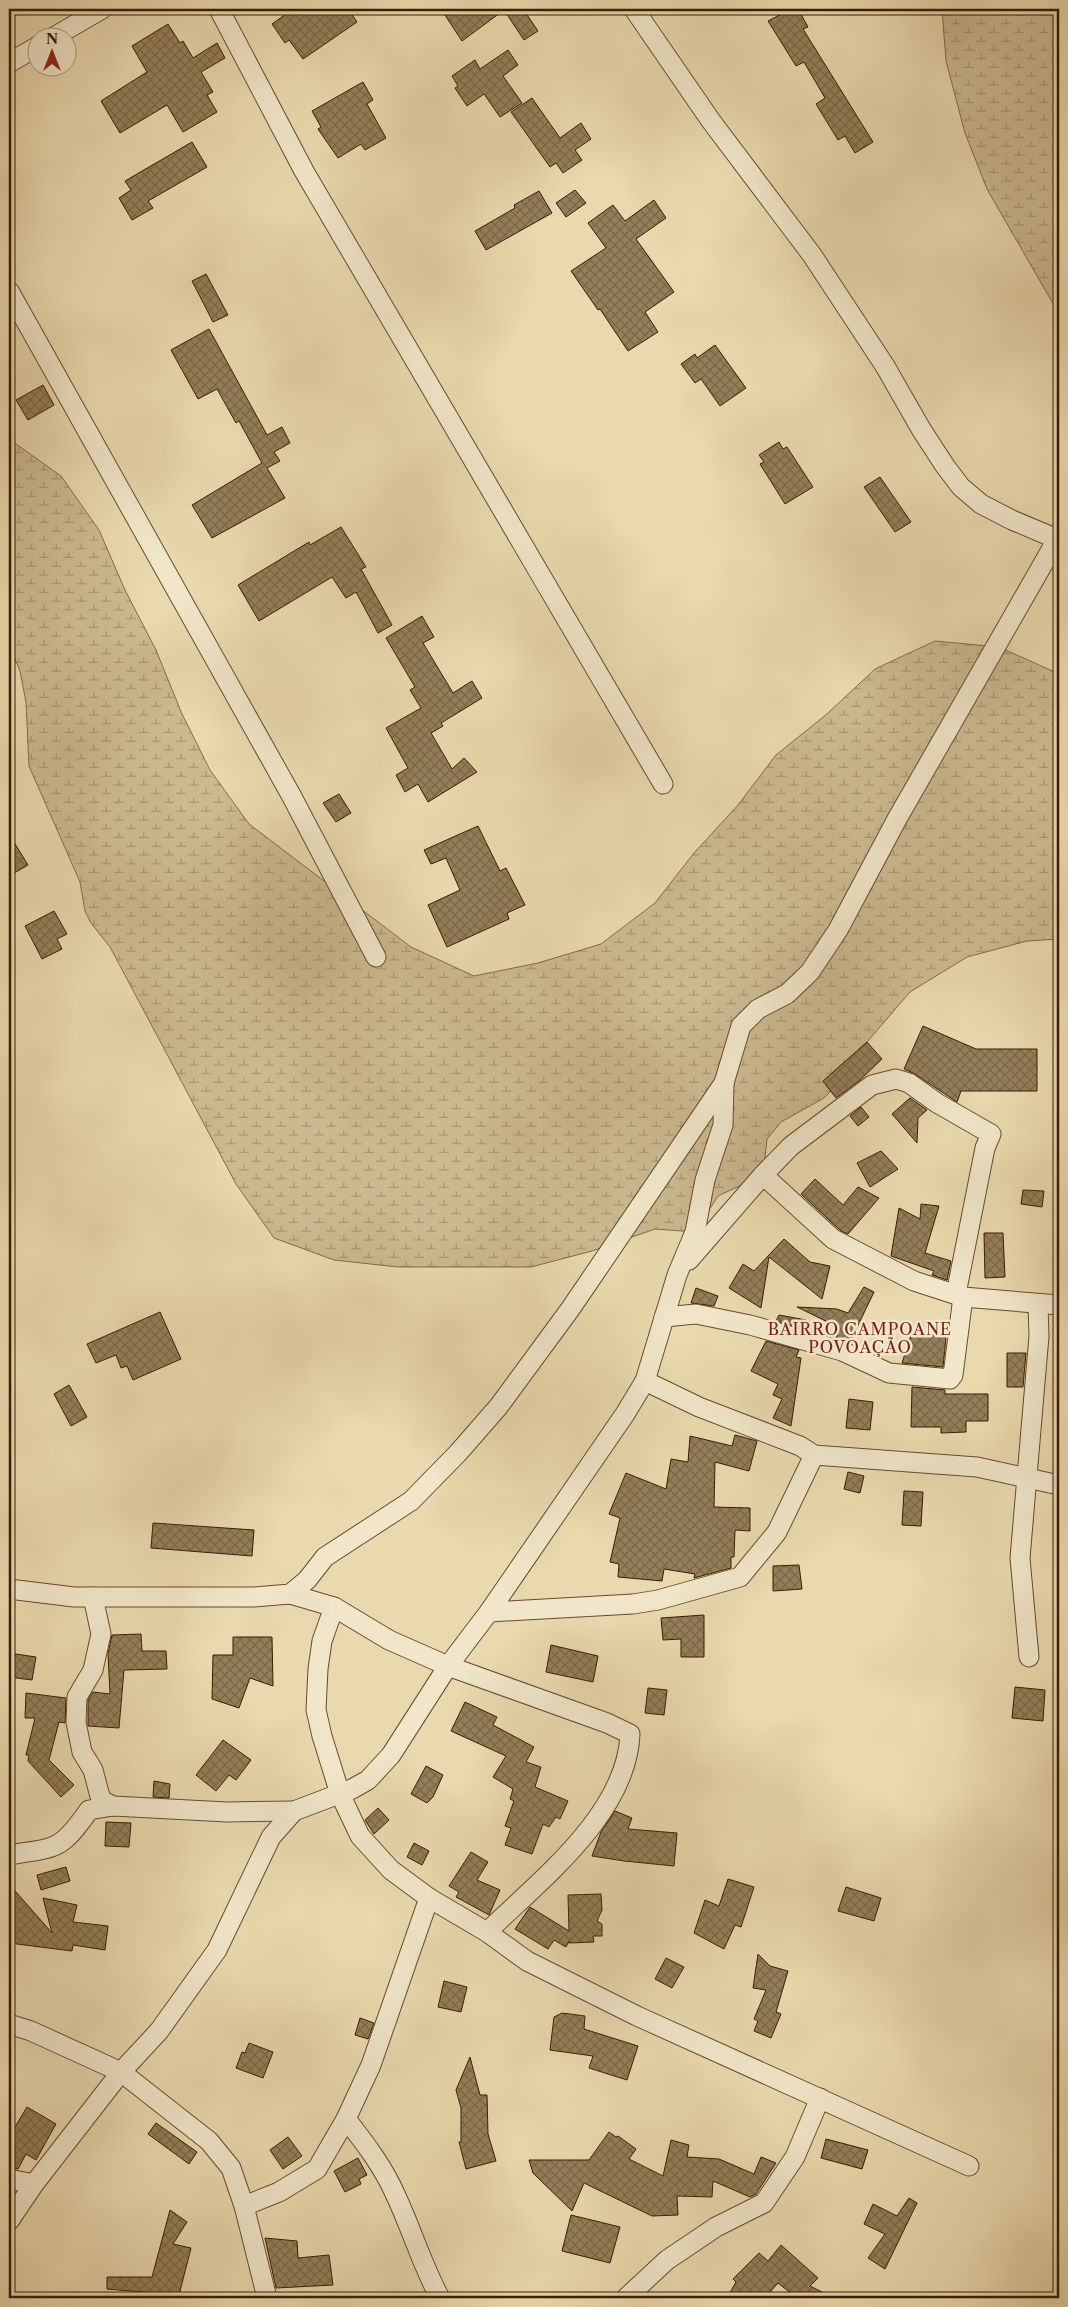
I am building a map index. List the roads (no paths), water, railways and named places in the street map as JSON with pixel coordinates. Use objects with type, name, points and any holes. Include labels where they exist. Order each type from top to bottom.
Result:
[{"type":"street","points":[[69,28],[102,9]]},
{"type":"street","points":[[219,9],[304,171],[662,784]]},
{"type":"street","points":[[9,1855],[47,1850],[61,1844],[78,1826],[89,1810],[113,1806],[227,1812],[294,1811],[340,1794],[368,1780],[391,1754],[448,1666],[489,1612],[625,1414],[645,1381],[677,1274],[695,1232],[705,1180],[723,1125],[724,1083],[741,1026],[758,1009],[787,994],[810,972],[838,930],[902,811],[1058,538],[1012,520],[981,504],[961,487],[944,466],[885,366],[812,254],[711,121],[634,9]]},
{"type":"street","points":[[9,63],[28,52]]},
{"type":"street","points":[[9,291],[286,786],[376,957]]},
{"type":"street","points":[[664,1318],[696,1314],[750,1325],[842,1351],[889,1373],[950,1380],[953,1374],[960,1295],[984,1148],[991,1134],[936,1103],[916,1087],[896,1079],[872,1085],[791,1146],[763,1175],[677,1274]]},
{"type":"street","points":[[290,1594],[307,1580],[324,1557],[411,1501],[458,1453],[499,1406],[571,1308],[724,1083]]},
{"type":"street","points":[[763,1175],[834,1239],[914,1281],[960,1295],[1038,1305],[1059,1305]]},
{"type":"street","points":[[1029,1657],[1020,1558],[1039,1336],[1038,1305]]},
{"type":"street","points":[[645,1381],[699,1407],[800,1446],[814,1455],[977,1467],[1059,1485]]},
{"type":"street","points":[[489,1612],[633,1604],[658,1600],[740,1576],[778,1532],[814,1455]]},
{"type":"street","points":[[9,1589],[74,1597],[254,1597],[290,1594],[334,1607],[388,1640],[448,1666],[606,1723],[630,1734],[629,1753],[616,1790],[589,1829],[554,1867],[487,1932]]},
{"type":"street","points":[[93,1597],[101,1634],[93,1670],[77,1697],[76,1722],[82,1752],[94,1770],[102,1800],[113,1806]]},
{"type":"street","points":[[334,1607],[322,1641],[318,1669],[316,1710],[340,1794],[360,1836],[392,1870],[429,1898],[487,1932],[527,1961],[637,2016],[969,2166]]},
{"type":"street","points":[[9,2221],[34,2184],[121,2072],[159,2031],[217,1950],[271,1837],[294,1811]]},
{"type":"street","points":[[244,2206],[279,2192],[317,2169],[346,2119],[371,2065],[429,1898]]},
{"type":"street","points":[[9,2024],[31,2031],[121,2072],[209,2141],[231,2168],[244,2206],[266,2298]]},
{"type":"street","points":[[626,2298],[667,2260],[716,2227],[764,2203],[795,2156],[820,2098]]},
{"type":"street","points":[[346,2119],[368,2148],[396,2195],[428,2277],[440,2298]]},
{"type":"street","points":[[9,2179],[34,2184]]},
{"type":"district","name":"BAIRRO CAMPOANE POVOAÇÃO","points":[[860,1338]]}]
